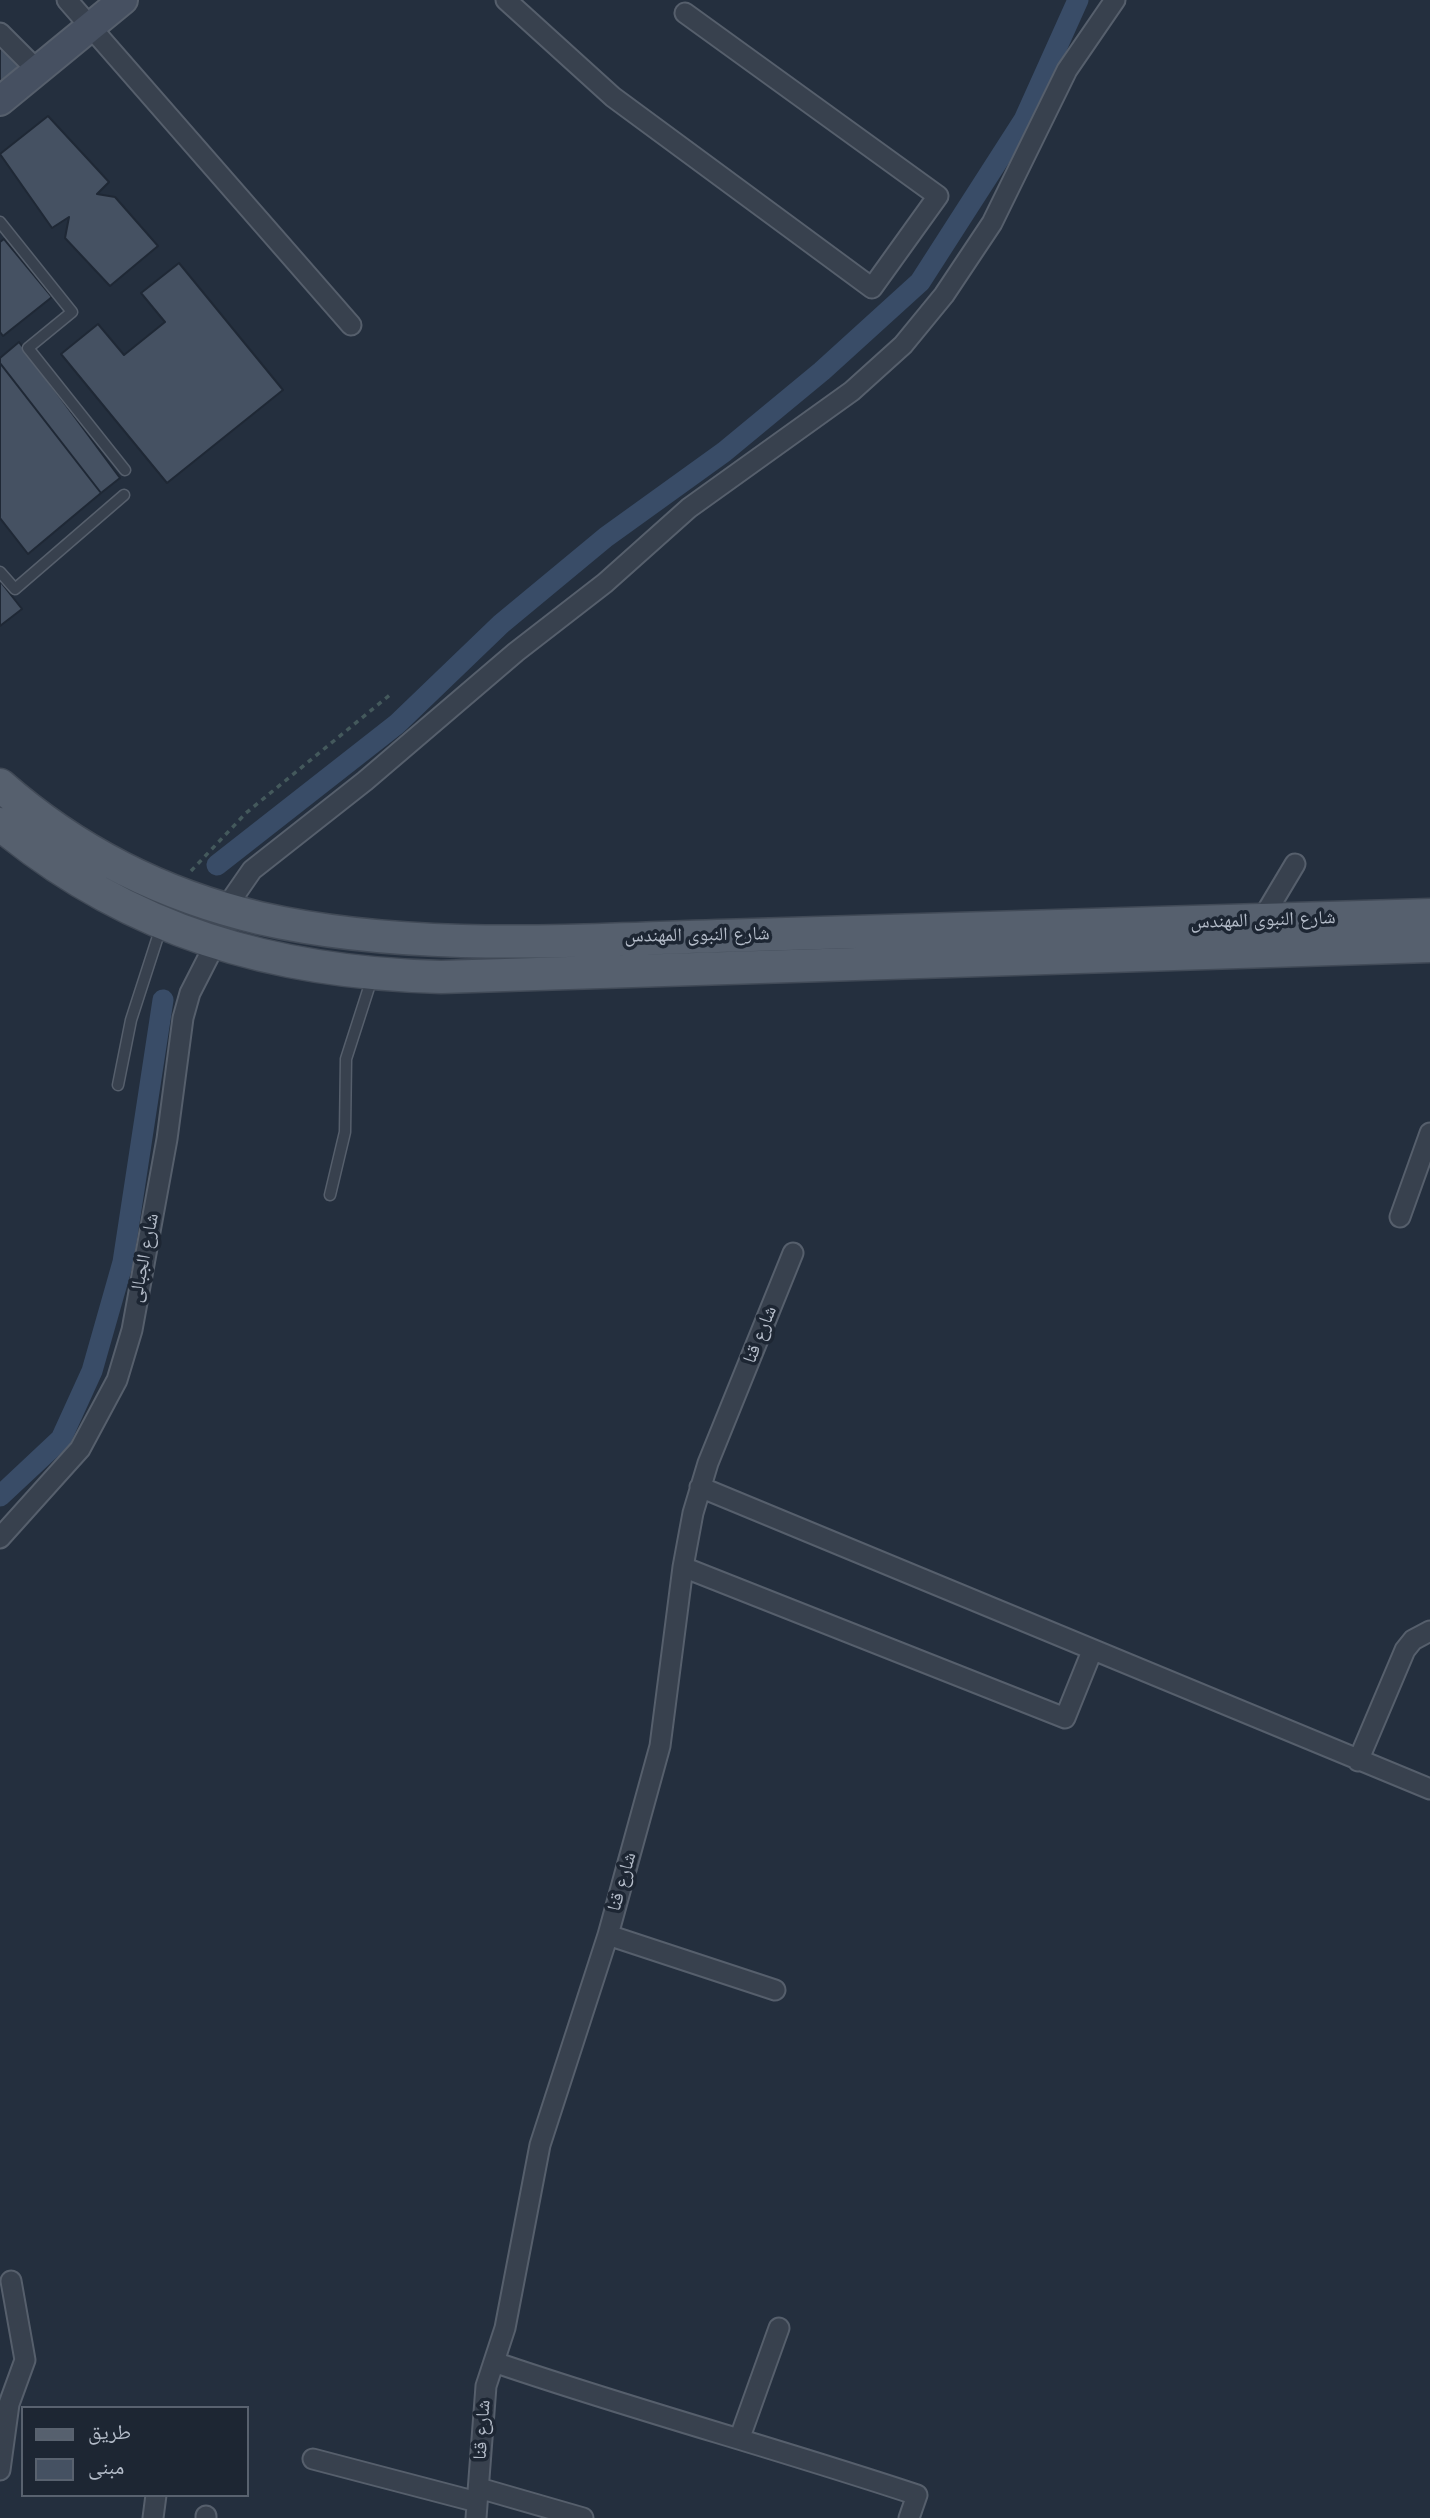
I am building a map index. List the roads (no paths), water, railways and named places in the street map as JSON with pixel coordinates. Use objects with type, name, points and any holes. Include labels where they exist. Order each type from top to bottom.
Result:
[{"type":"main road","points":[[0,101],[123,0]]},
{"type":"main road","name":"شارع النبوى المهندس","points":[[0,785],[67,838],[173,892],[262,918],[358,934],[464,940],[656,937],[1430,915]]},
{"type":"main road","name":"شارع النبوى المهندس","points":[[0,824],[83,886],[162,924],[215,944],[316,968],[373,976],[441,978],[1430,946]]},
{"type":"main road","points":[[712,936],[708,953],[714,969]]},
{"type":"main road","points":[[656,937],[664,954],[658,971]]},
{"type":"street","points":[[67,0],[351,326]]},
{"type":"street","points":[[506,0],[613,97],[872,288],[938,196],[685,13]]},
{"type":"street","points":[[225,909],[252,870],[271,854],[319,819],[516,652],[605,583],[689,508],[852,391],[903,345],[944,295],[992,223],[1067,70],[1115,0]]},
{"type":"street","points":[[0,33],[37,70]]},
{"type":"street","points":[[1261,921],[1295,864]]},
{"type":"street","name":"شارع الجبالى","points":[[0,1538],[80,1449],[117,1380],[132,1330],[167,1139],[183,1018],[190,993],[215,944]]},
{"type":"street","points":[[1400,1217],[1430,1133]]},
{"type":"street","name":"شارع قنا","points":[[477,2503],[485,2398],[505,2328],[540,2145],[608,1935],[663,1733],[683,1567],[701,1487],[793,1253]]},
{"type":"street","points":[[701,1487],[1430,1789]]},
{"type":"street","points":[[683,1567],[1065,1718],[1092,1651]]},
{"type":"street","points":[[1358,1761],[1405,1650],[1413,1640],[1430,1632]]},
{"type":"street","points":[[608,1935],[775,1990]]},
{"type":"street","points":[[1,2460],[14,2431],[9,2404],[25,2360],[11,2281]]},
{"type":"street","points":[[740,2437],[779,2328]]},
{"type":"street","points":[[494,2362],[667,2419],[740,2437],[917,2495],[909,2518]]},
{"type":"street","points":[[313,2459],[477,2503],[583,2518]]},
{"type":"street","points":[[153,2518],[156,2497]]},
{"type":"lane","points":[[0,222],[72,312],[28,348],[125,470]]},
{"type":"lane","points":[[0,572],[15,589],[124,495]]},
{"type":"lane","points":[[118,1085],[131,1020],[162,924]]},
{"type":"lane","points":[[330,1195],[345,1132],[346,1059],[373,976]]},
{"type":"waterway","points":[[217,865],[397,724],[501,624],[606,537],[724,452],[822,371],[920,282],[1024,120],[1078,0]]},
{"type":"waterway","points":[[0,1496],[61,1439],[92,1371],[123,1262],[163,1000]]}]
